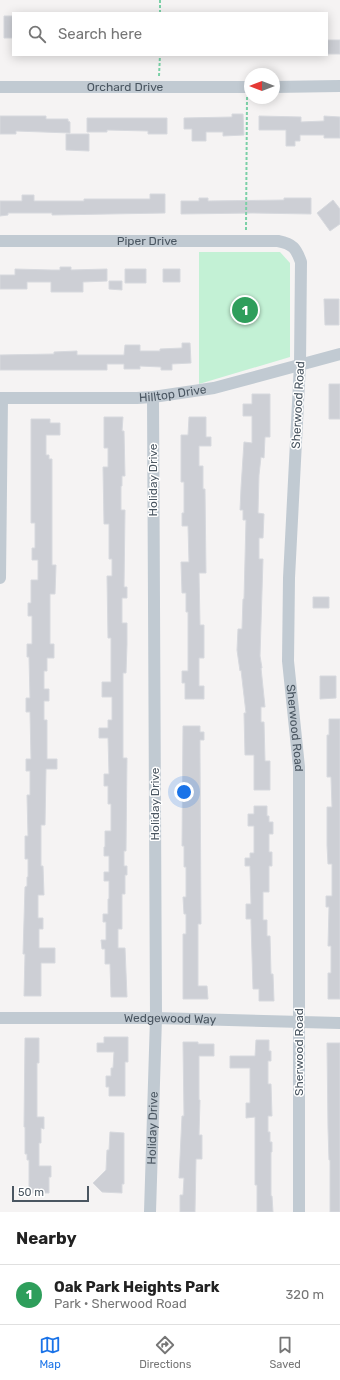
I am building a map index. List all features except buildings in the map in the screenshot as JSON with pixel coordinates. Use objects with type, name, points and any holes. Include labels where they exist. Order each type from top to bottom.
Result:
[{"type":"street","points":[[280,86],[340,86]]},
{"type":"street","name":"Orchard Drive","points":[[0,87],[244,87]]},
{"type":"street","name":"Piper Drive","points":[[0,241],[278,241],[287,243],[293,247]]},
{"type":"street","name":"Sherwood Road","points":[[293,247],[298,252],[301,262],[300,364],[289,578],[288,661],[299,767],[298,1212]]},
{"type":"street","name":"Hilltop Drive","points":[[1,398],[153,397],[214,388],[340,354]]},
{"type":"street","name":"Holiday Drive","points":[[150,1212],[156,1018],[153,397]]},
{"type":"street","points":[[0,578],[1,398]]},
{"type":"street","name":"Wedgewood Way","points":[[0,1018],[156,1018],[340,1023]]},
{"type":"path","points":[[160,0],[160,12]]},
{"type":"path","points":[[159,75],[160,56]]},
{"type":"path","points":[[245,242],[248,104]]},
{"type":"green space","points":[[199,252],[280,252],[290,263],[290,357],[199,384]]},
{"type":"place","name":"Oak Park Heights Park","points":[[245,310]]}]
